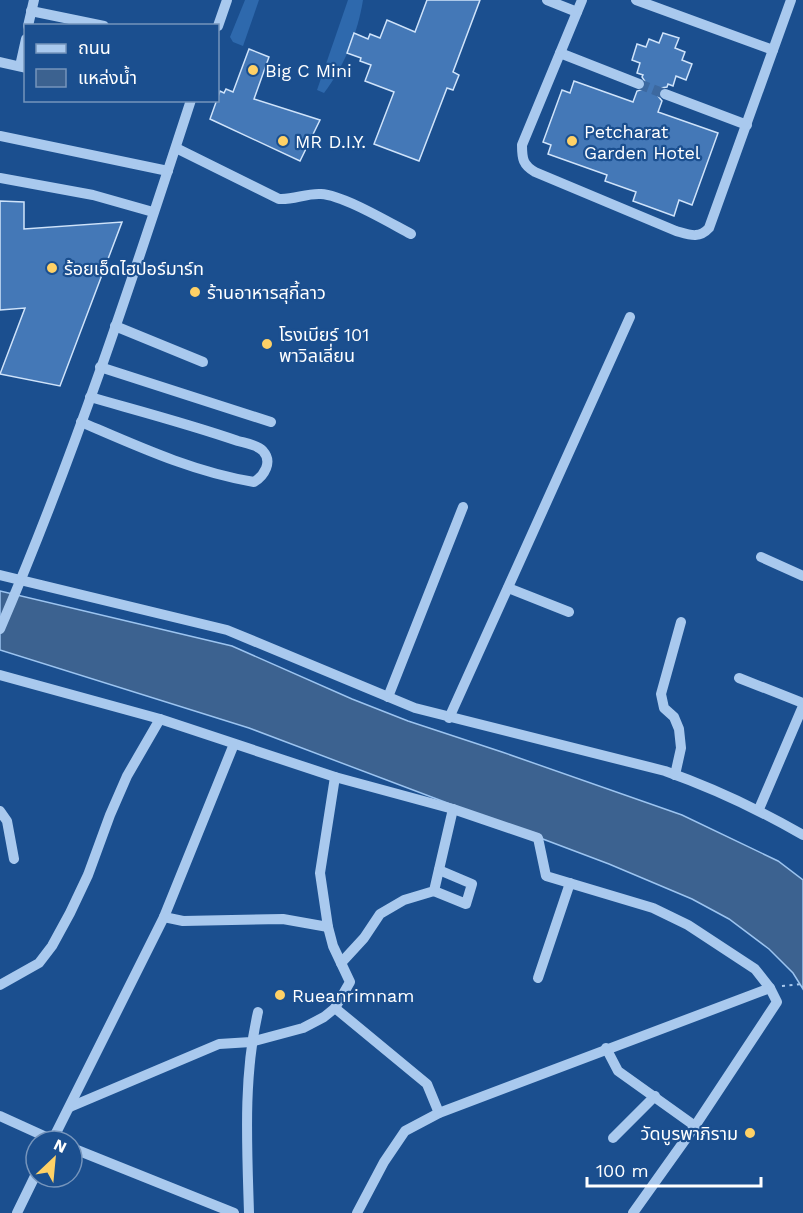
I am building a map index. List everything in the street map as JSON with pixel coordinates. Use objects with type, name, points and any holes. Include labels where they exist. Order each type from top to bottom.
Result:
[{"type":"street","points":[[219,24],[227,0]]},
{"type":"street","points":[[547,0],[577,12]]},
{"type":"street","points":[[582,0],[522,145],[522,159],[526,166],[535,172],[693,236],[703,235],[709,228],[791,0]]},
{"type":"street","points":[[636,0],[773,50]]},
{"type":"street","points":[[28,24],[33,5],[97,24]]},
{"type":"street","points":[[560,53],[639,84]]},
{"type":"street","points":[[0,62],[23,67]]},
{"type":"street","points":[[664,94],[747,125]]},
{"type":"street","points":[[0,629],[19,585],[90,397],[176,148],[188,102]]},
{"type":"street","points":[[0,136],[168,171]]},
{"type":"street","points":[[176,148],[279,199],[290,200],[321,194],[342,199],[411,234]]},
{"type":"street","points":[[0,178],[93,195],[153,212]]},
{"type":"street","points":[[449,718],[630,317]]},
{"type":"street","points":[[115,326],[202,362]]},
{"type":"street","points":[[100,367],[271,422]]},
{"type":"street","points":[[81,422],[162,456],[222,477],[254,482],[262,477],[266,468],[267,458],[262,449],[212,432],[90,397]]},
{"type":"street","points":[[388,697],[463,507]]},
{"type":"street","points":[[761,557],[803,576]]},
{"type":"street","points":[[0,575],[19,585],[227,630],[415,708],[701,783],[759,809],[803,834]]},
{"type":"street","points":[[508,588],[569,612]]},
{"type":"street","points":[[675,775],[681,748],[680,729],[674,717],[664,708],[661,694],[681,622]]},
{"type":"street","points":[[0,675],[160,719],[335,777],[453,809],[538,838],[546,876],[653,908],[688,926],[755,969],[770,988],[777,1002],[695,1126],[633,1213]]},
{"type":"street","points":[[739,678],[803,705],[759,809]]},
{"type":"street","points":[[0,985],[39,963],[52,946],[88,875],[127,776],[160,719]]},
{"type":"street","points":[[59,1129],[164,917],[234,744]]},
{"type":"street","points":[[70,1107],[219,1044],[251,1042],[303,1028],[324,1017],[335,1008],[350,982],[333,946],[320,873],[335,777]]},
{"type":"street","points":[[434,891],[453,809]]},
{"type":"street","points":[[0,811],[7,821],[14,859]]},
{"type":"street","points":[[341,963],[364,938],[380,914],[404,900],[434,891],[466,904],[472,884],[439,870]]},
{"type":"street","points":[[538,978],[570,884]]},
{"type":"street","points":[[164,917],[183,921],[283,919],[328,927]]},
{"type":"street","points":[[357,1213],[384,1162],[405,1131],[439,1113],[606,1048],[770,988]]},
{"type":"street","points":[[335,1008],[427,1084],[439,1113]]},
{"type":"street","points":[[249,1213],[248,1126],[251,1042],[258,1012]]},
{"type":"street","points":[[606,1048],[618,1071],[695,1126]]},
{"type":"street","points":[[613,1138],[655,1096]]},
{"type":"street","points":[[0,1116],[28,1129]]},
{"type":"street","points":[[84,1153],[234,1213]]},
{"type":"street","points":[[16,1213],[28,1189]]},
{"type":"path","points":[[770,988],[803,984]]},
{"type":"shaded area","points":[[245,0],[259,0],[243,46],[233,42],[230,37]]},
{"type":"shaded area","points":[[348,0],[363,0],[358,24],[344,61],[324,93],[317,90]]},
{"type":"water","points":[[0,591],[232,646],[408,721],[682,815],[778,861],[803,880],[803,989],[793,973],[769,949],[729,919],[692,899],[609,864],[249,728],[0,650]]},
{"type":"building","points":[[427,0],[480,0],[453,72],[459,75],[453,90],[447,88],[419,161],[374,144],[394,92],[365,81],[371,65],[347,53],[354,33],[368,39],[370,34],[380,38],[387,20],[415,32]]},
{"type":"building","points":[[663,33],[679,38],[675,48],[685,52],[682,60],[692,64],[686,80],[676,76],[673,86],[668,84],[667,87],[658,91],[658,96],[662,101],[658,112],[718,133],[692,205],[679,200],[674,216],[633,201],[636,192],[605,181],[607,175],[548,154],[551,145],[543,142],[562,90],[570,93],[574,81],[633,102],[637,91],[644,89],[646,83],[643,75],[637,73],[640,63],[632,60],[637,44],[646,47],[649,39],[659,43]]},
{"type":"building","name":"MR D.I.Y.","points":[[249,49],[269,57],[254,99],[320,120],[300,161],[210,119],[216,102],[219,102],[220,91],[224,93],[226,89],[233,92]]},
{"type":"building","name":"ร้อยเอ็ดไฮปอร์มาร์ท","points":[[0,201],[24,202],[24,229],[122,222],[60,386],[0,374],[25,308],[0,310]]},
{"type":"tunnel","points":[[639,84],[665,94]]},
{"type":"place","name":"Big C Mini","points":[[253,70]]},
{"type":"place","name":"MR D.I.Y.","points":[[283,141]]},
{"type":"place","name":"Petcharat Garden Hotel","points":[[572,141]]},
{"type":"place","name":"ร้อยเอ็ดไฮปอร์มาร์ท","points":[[52,268]]},
{"type":"place","name":"ร้านอาหารสุกี้ลาว","points":[[195,292]]},
{"type":"place","name":"โรงเบียร์ 101 พาวิลเลี่ยน","points":[[267,344]]},
{"type":"place","name":"Rueanrimnam","points":[[280,995]]},
{"type":"place","name":"วัดบูรพาภิราม","points":[[750,1133]]}]
